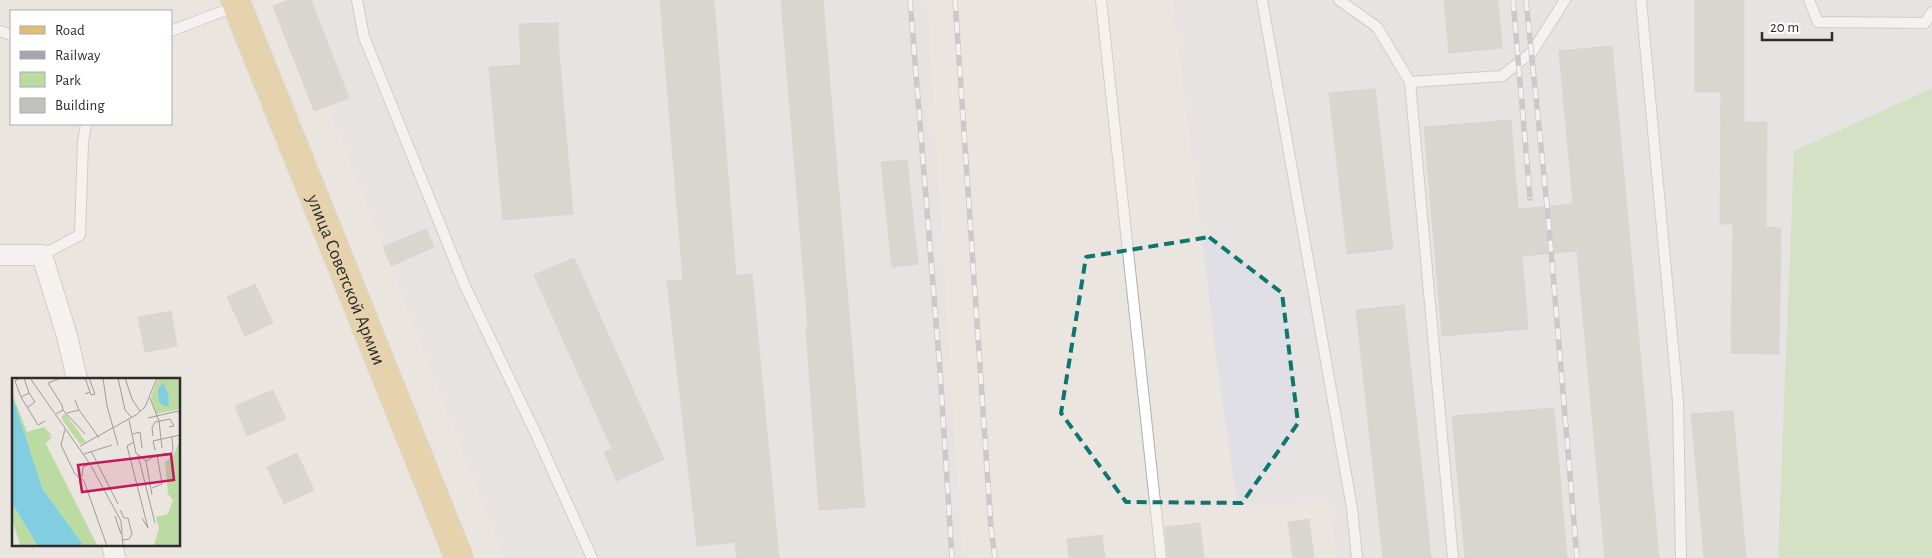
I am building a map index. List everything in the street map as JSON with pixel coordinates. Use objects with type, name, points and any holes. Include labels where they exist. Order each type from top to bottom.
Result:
[{"type":"main road","name":"улица Советской Армии","points":[[236,3],[460,558]]},
{"type":"street","points":[[0,255],[42,255],[67,336],[77,378]]},
{"type":"lane","points":[[357,0],[364,37],[465,286],[536,434],[592,558]]},
{"type":"lane","points":[[1101,0],[1161,558]]},
{"type":"lane","points":[[1262,0],[1352,508],[1357,558]]},
{"type":"lane","points":[[1339,0],[1377,27],[1410,82],[1453,558]]},
{"type":"lane","points":[[1410,82],[1502,76],[1532,52],[1565,0]]},
{"type":"lane","points":[[1642,0],[1678,401],[1681,558]]},
{"type":"lane","points":[[1809,0],[1818,22],[1925,23],[1932,12]]},
{"type":"lane","points":[[172,32],[236,3]]},
{"type":"lane","points":[[42,255],[80,235],[82,142],[86,125]]},
{"type":"highlighted area","points":[[1209,237],[1282,293],[1298,423],[1242,503],[1126,502],[1061,413],[1086,257]]},
{"type":"shaded area","points":[[287,0],[927,0],[962,558],[504,558]]},
{"type":"shaded area","points":[[1173,0],[1932,0],[1932,88],[1794,151],[1778,558],[1337,558],[1328,500],[1238,509],[1217,363]]},
{"type":"green space","points":[[1932,88],[1932,558],[1778,558],[1794,151]]},
{"type":"building","points":[[289,0],[311,0],[349,98],[314,111],[273,6]]},
{"type":"building","points":[[660,0],[714,0],[736,276],[752,274],[779,558],[737,558],[735,542],[697,546],[667,281],[683,280]]},
{"type":"building","points":[[781,0],[823,0],[865,507],[819,510],[806,329],[808,328]]},
{"type":"building","points":[[1444,0],[1498,0],[1502,48],[1449,53]]},
{"type":"building","points":[[1695,0],[1744,0],[1744,122],[1767,122],[1766,227],[1781,228],[1779,354],[1731,353],[1733,224],[1720,224],[1721,92],[1695,92]]},
{"type":"building","points":[[558,23],[573,214],[503,220],[489,67],[521,65],[519,24]]},
{"type":"building","points":[[1612,46],[1659,558],[1605,558],[1577,251],[1522,256],[1528,329],[1442,336],[1424,127],[1511,120],[1518,209],[1573,204],[1559,51]]},
{"type":"building","points":[[1375,89],[1393,249],[1347,254],[1329,93]]},
{"type":"building","points":[[907,160],[918,264],[892,267],[881,162]]},
{"type":"building","points":[[426,229],[434,247],[391,266],[383,247]]},
{"type":"building","points":[[574,258],[664,459],[617,481],[604,452],[612,449],[534,275]]},
{"type":"building","points":[[255,284],[273,323],[245,336],[227,297]]},
{"type":"building","points":[[1404,305],[1431,558],[1383,558],[1356,310]]},
{"type":"building","points":[[171,311],[177,346],[145,352],[138,317]]},
{"type":"building","points":[[273,390],[286,419],[247,436],[235,406]]},
{"type":"building","points":[[1554,408],[1567,558],[1465,558],[1452,416]]},
{"type":"building","points":[[1733,411],[1746,557],[1704,558],[1691,414]]},
{"type":"building","points":[[297,453],[314,490],[284,504],[267,467]]},
{"type":"building","points":[[1309,519],[1314,558],[1293,558],[1288,522]]},
{"type":"building","points":[[1200,523],[1204,558],[1168,558],[1165,527]]},
{"type":"building","points":[[1102,535],[1105,558],[1069,558],[1067,539]]},
{"type":"railway","points":[[910,0],[940,371],[952,558]]},
{"type":"railway","points":[[955,0],[991,528],[995,558]]},
{"type":"railway","points":[[1513,0],[1530,198]]},
{"type":"railway","points":[[1526,0],[1548,215],[1577,558]]}]
